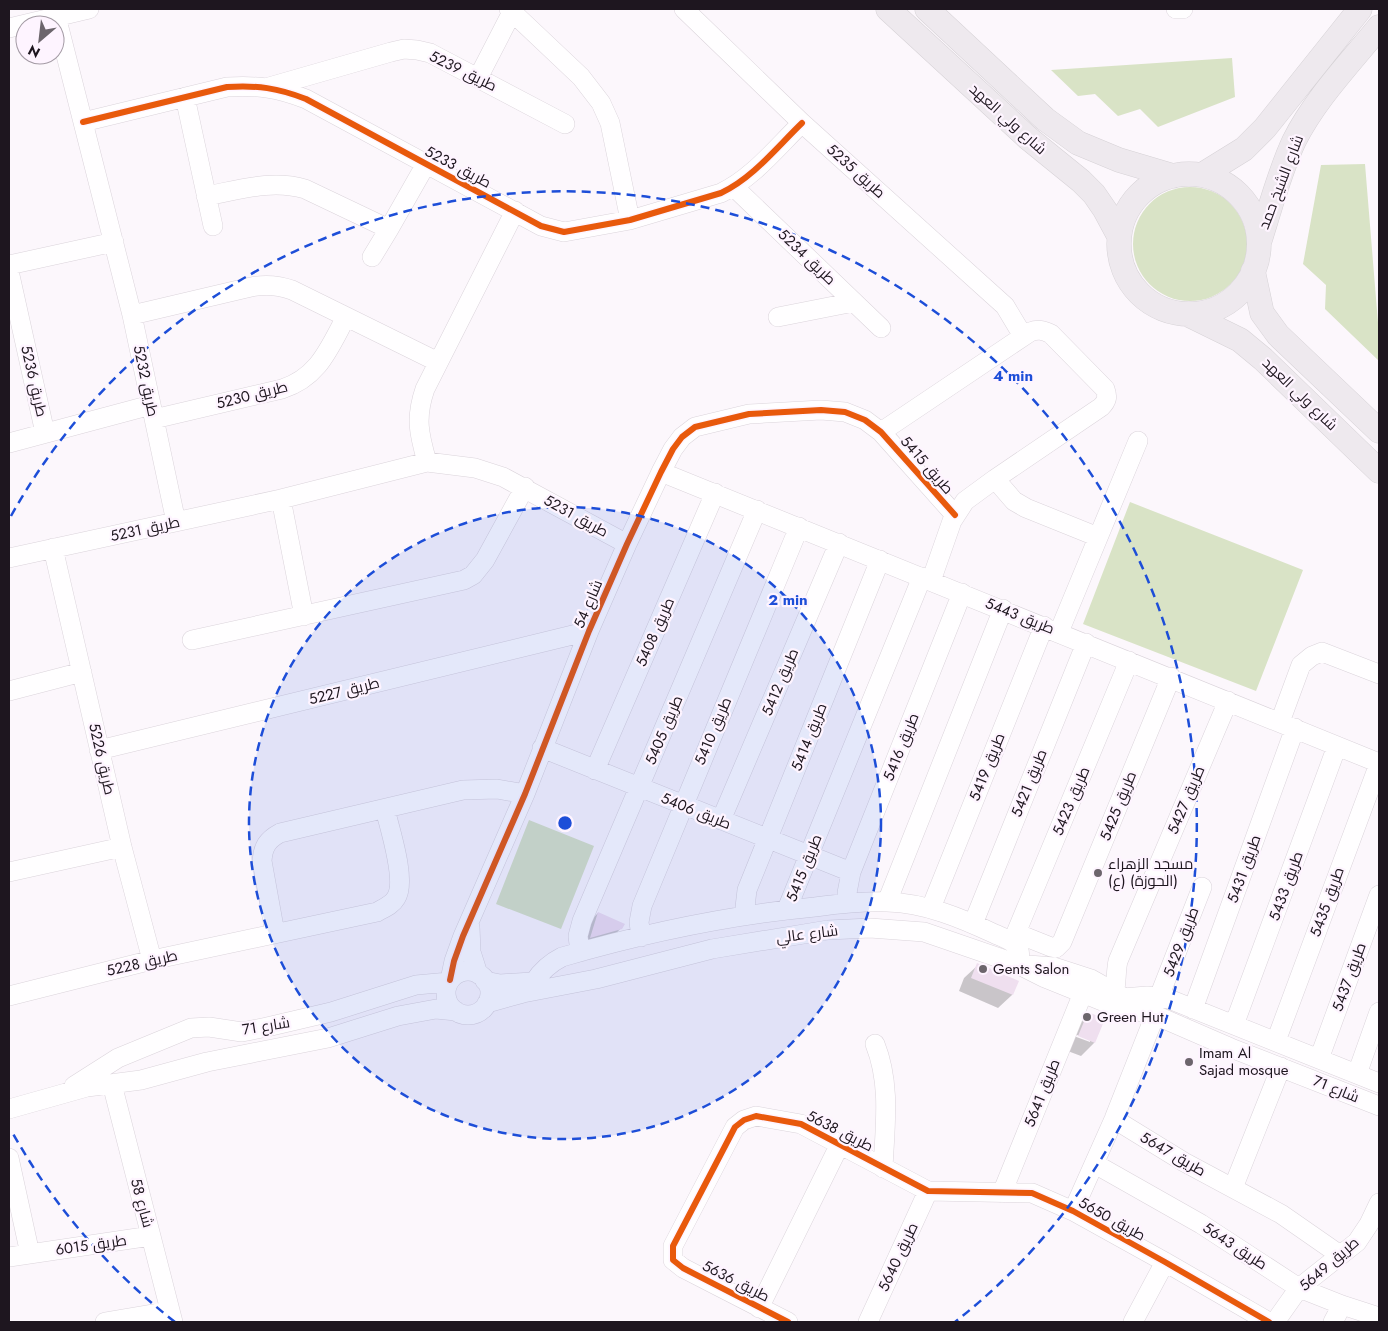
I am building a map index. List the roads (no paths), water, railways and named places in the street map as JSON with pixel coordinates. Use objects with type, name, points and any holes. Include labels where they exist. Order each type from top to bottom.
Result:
[{"type":"main road","name":"شارع ولي العهد","points":[[888,9],[1028,138],[1088,188],[1105,210],[1119,236]]},
{"type":"main road","name":"شارع ولي العهد","points":[[927,9],[1045,119],[1078,143],[1119,160],[1173,176]]},
{"type":"main road","name":"شارع الشيخ حمد","points":[[1202,175],[1244,148],[1265,128],[1360,9]]},
{"type":"main road","name":"شارع الشيخ حمد","points":[[1259,243],[1283,169],[1294,142],[1311,112],[1379,26]]},
{"type":"main road","points":[[1187,174],[1202,175],[1217,180],[1231,188],[1251,212],[1256,227],[1259,243],[1253,271],[1242,289],[1226,303],[1207,311],[1187,314],[1168,310],[1150,302],[1136,290],[1125,274],[1119,255],[1119,236],[1124,215],[1136,197],[1153,184],[1173,176],[1187,174]]},
{"type":"main road","name":"شارع ولي العهد","points":[[1253,271],[1262,313],[1278,335],[1379,431]]},
{"type":"main road","name":"شارع ولي العهد","points":[[1187,314],[1240,340],[1263,358],[1379,471]]},
{"type":"street","points":[[61,15],[89,9]]},
{"type":"street","name":"طريق 5235","points":[[684,9],[802,123],[1005,306],[1024,336]]},
{"type":"street","points":[[1176,9],[1183,9]]},
{"type":"street","points":[[478,78],[511,10],[581,76],[601,103],[610,123],[630,220]]},
{"type":"street","name":"طريق 5239","points":[[268,87],[404,49],[417,50],[430,54],[565,124]]},
{"type":"street","name":"طريق 5232","points":[[65,51],[132,315],[176,522]]},
{"type":"street","name":"طريق 5233","points":[[83,122],[228,87],[268,87],[306,99],[541,226],[564,232],[630,220],[721,193],[734,187],[746,178],[802,123]]},
{"type":"street","points":[[185,97],[213,226]]},
{"type":"street","name":"طريق 5233","points":[[372,257],[426,164]]},
{"type":"street","points":[[206,196],[277,184],[291,185],[304,189],[389,229]]},
{"type":"street","name":"طريق 5234","points":[[734,187],[881,328]]},
{"type":"street","points":[[427,462],[418,420],[420,404],[425,389],[515,211]]},
{"type":"street","points":[[9,265],[114,242]]},
{"type":"street","name":"طريق 5236","points":[[9,271],[46,433]]},
{"type":"street","points":[[132,315],[265,285],[279,286],[292,290],[438,362]]},
{"type":"street","points":[[778,317],[854,302]]},
{"type":"street","name":"طريق 5230","points":[[152,412],[282,389],[300,381],[316,369],[322,361],[346,317]]},
{"type":"street","name":"طريق 5415","points":[[787,909],[954,516],[965,501],[1106,402],[1108,395],[1105,389],[1051,334],[1044,330],[1030,332],[881,432],[954,516]]},
{"type":"street","name":"شارع 54","points":[[450,981],[454,961],[470,920],[525,794],[590,631],[627,544],[672,449],[682,437],[695,428],[710,422],[749,414],[821,410],[845,412],[865,420],[881,432]]},
{"type":"street","name":"طريق 5236","points":[[9,443],[46,433],[152,412]]},
{"type":"street","points":[[1051,629],[1098,537],[1138,441]]},
{"type":"street","name":"طريق 5231","points":[[9,558],[281,499],[427,462],[475,468],[503,477],[627,544]]},
{"type":"street","name":"طريق 5443","points":[[661,472],[1171,677],[1379,763]]},
{"type":"street","points":[[995,479],[1014,501],[1026,508],[1098,537]]},
{"type":"street","points":[[192,640],[464,580],[480,568],[525,488]]},
{"type":"street","name":"طريق 5408","points":[[594,770],[715,493]]},
{"type":"street","points":[[281,499],[304,616]]},
{"type":"street","name":"طريق 5405","points":[[580,952],[579,928],[757,510]]},
{"type":"street","name":"طريق 5410","points":[[641,937],[638,922],[642,906],[682,805],[799,527]]},
{"type":"street","name":"طريق 5412","points":[[721,820],[839,543]]},
{"type":"street","name":"طريق 5226","points":[[54,548],[122,847],[152,960]]},
{"type":"street","name":"طريق 5414","points":[[744,916],[747,890],[880,560]]},
{"type":"street","name":"طريق 5416","points":[[848,903],[851,872],[962,593]]},
{"type":"street","points":[[887,902],[1003,609]]},
{"type":"street","name":"طريق 5419","points":[[931,908],[1051,629]]},
{"type":"street","name":"طريق 5227","points":[[99,750],[590,631]]},
{"type":"street","name":"طريق 5421","points":[[973,924],[1086,643]]},
{"type":"street","name":"طريق 5431","points":[[1196,1010],[1288,725],[1301,665],[1312,656],[1322,652],[1379,674]]},
{"type":"street","name":"طريق 5423","points":[[1015,938],[1129,660]]},
{"type":"street","points":[[9,691],[82,672]]},
{"type":"street","name":"طريق 5425","points":[[1015,938],[1056,948],[1062,942],[1171,677]]},
{"type":"street","name":"طريق 5427","points":[[1115,998],[1115,974],[1121,954],[1228,701]]},
{"type":"street","name":"طريق 5433","points":[[1234,1025],[1337,746]]},
{"type":"street","name":"طريق 5406","points":[[542,748],[851,872]]},
{"type":"street","name":"طريق 5435","points":[[1276,1041],[1379,763]]},
{"type":"street","points":[[275,933],[262,861],[263,849],[270,839],[280,833],[463,790],[497,789],[525,794]]},
{"type":"street","name":"طريق 5228","points":[[9,996],[152,960],[377,912],[388,907],[396,898],[400,888],[400,876],[385,809]]},
{"type":"street","points":[[9,872],[122,847]]},
{"type":"street","name":"طريق 5429","points":[[1157,1006],[1202,887]]},
{"type":"street","name":"طريق 5437","points":[[1319,1059],[1379,895]]},
{"type":"street","points":[[534,982],[541,971],[562,956],[687,926],[787,909],[848,903],[887,902],[931,908],[1015,938],[1020,952],[1017,964]]},
{"type":"street","name":"شارع 54","points":[[470,920],[471,952],[482,978]]},
{"type":"street","name":"شارع عالي","points":[[487,1003],[523,993],[596,979],[712,949],[828,930],[870,928],[924,932],[1087,986],[1115,998],[1157,1006]]},
{"type":"street","name":"طريق 5427","points":[[1087,986],[1121,954]]},
{"type":"street","points":[[464,972],[482,978],[489,992],[487,1003],[482,1009],[472,1014],[456,1011],[447,1000],[446,986],[455,975],[464,972]]},
{"type":"street","name":"شارع عالي","points":[[482,978],[500,984],[572,977],[596,979]]},
{"type":"street","name":"شارع 71","points":[[63,1093],[118,1058],[191,1028],[209,1027],[242,1032],[331,1012],[416,984],[450,981]]},
{"type":"street","name":"طريق 5641","points":[[1002,1193],[1087,986]]},
{"type":"street","points":[[1073,1211],[1114,1119],[1157,1006],[1169,999],[1379,1084]]},
{"type":"street","name":"شارع 71","points":[[1157,1006],[1179,1026],[1379,1106]]},
{"type":"street","name":"شارع 71","points":[[9,1108],[87,1087],[141,1080],[216,1060],[328,1038],[398,1016],[436,1009],[456,1011]]},
{"type":"street","points":[[1179,1026],[1196,1010]]},
{"type":"street","points":[[1357,1074],[1379,1012]]},
{"type":"street","points":[[875,1044],[882,1062],[885,1081],[883,1168]]},
{"type":"street","points":[[1233,1188],[1281,1067]]},
{"type":"street","name":"شارع 58","points":[[112,1084],[171,1317]]},
{"type":"street","name":"طريق 5638","points":[[673,1260],[674,1246],[735,1127],[744,1120],[756,1116],[802,1124],[928,1191]]},
{"type":"street","name":"طريق 5647","points":[[1114,1119],[1184,1162],[1281,1214],[1340,1255]]},
{"type":"street","name":"طريق 5638","points":[[759,1308],[840,1144]]},
{"type":"street","points":[[9,1158],[30,1254]]},
{"type":"street","name":"طريق 5643","points":[[1095,1164],[1201,1224],[1299,1288],[1379,1317]]},
{"type":"street","name":"طريق 5650","points":[[928,1191],[1032,1194],[1073,1211],[1269,1322]]},
{"type":"street","name":"طريق 5640","points":[[868,1322],[928,1191]]},
{"type":"street","name":"طريق 5649","points":[[1275,1322],[1299,1288],[1357,1242],[1369,1224],[1379,1203]]},
{"type":"street","name":"طريق 6015","points":[[9,1257],[151,1236]]},
{"type":"street","name":"طريق 5636","points":[[673,1260],[683,1268],[788,1322]]},
{"type":"street","points":[[1133,1322],[1165,1262]]},
{"type":"street","points":[[1333,1322],[1342,1305]]},
{"type":"street","points":[[105,1322],[171,1317]]},
{"type":"place","name":"مسجد الزهراء (ع) (الحوزة)","points":[[1098,873]]},
{"type":"place","name":"Gents Salon","points":[[983,969]]},
{"type":"place","name":"Green Hut","points":[[1087,1017]]},
{"type":"place","name":"Imam Al Sajad mosque","points":[[1189,1062]]}]
